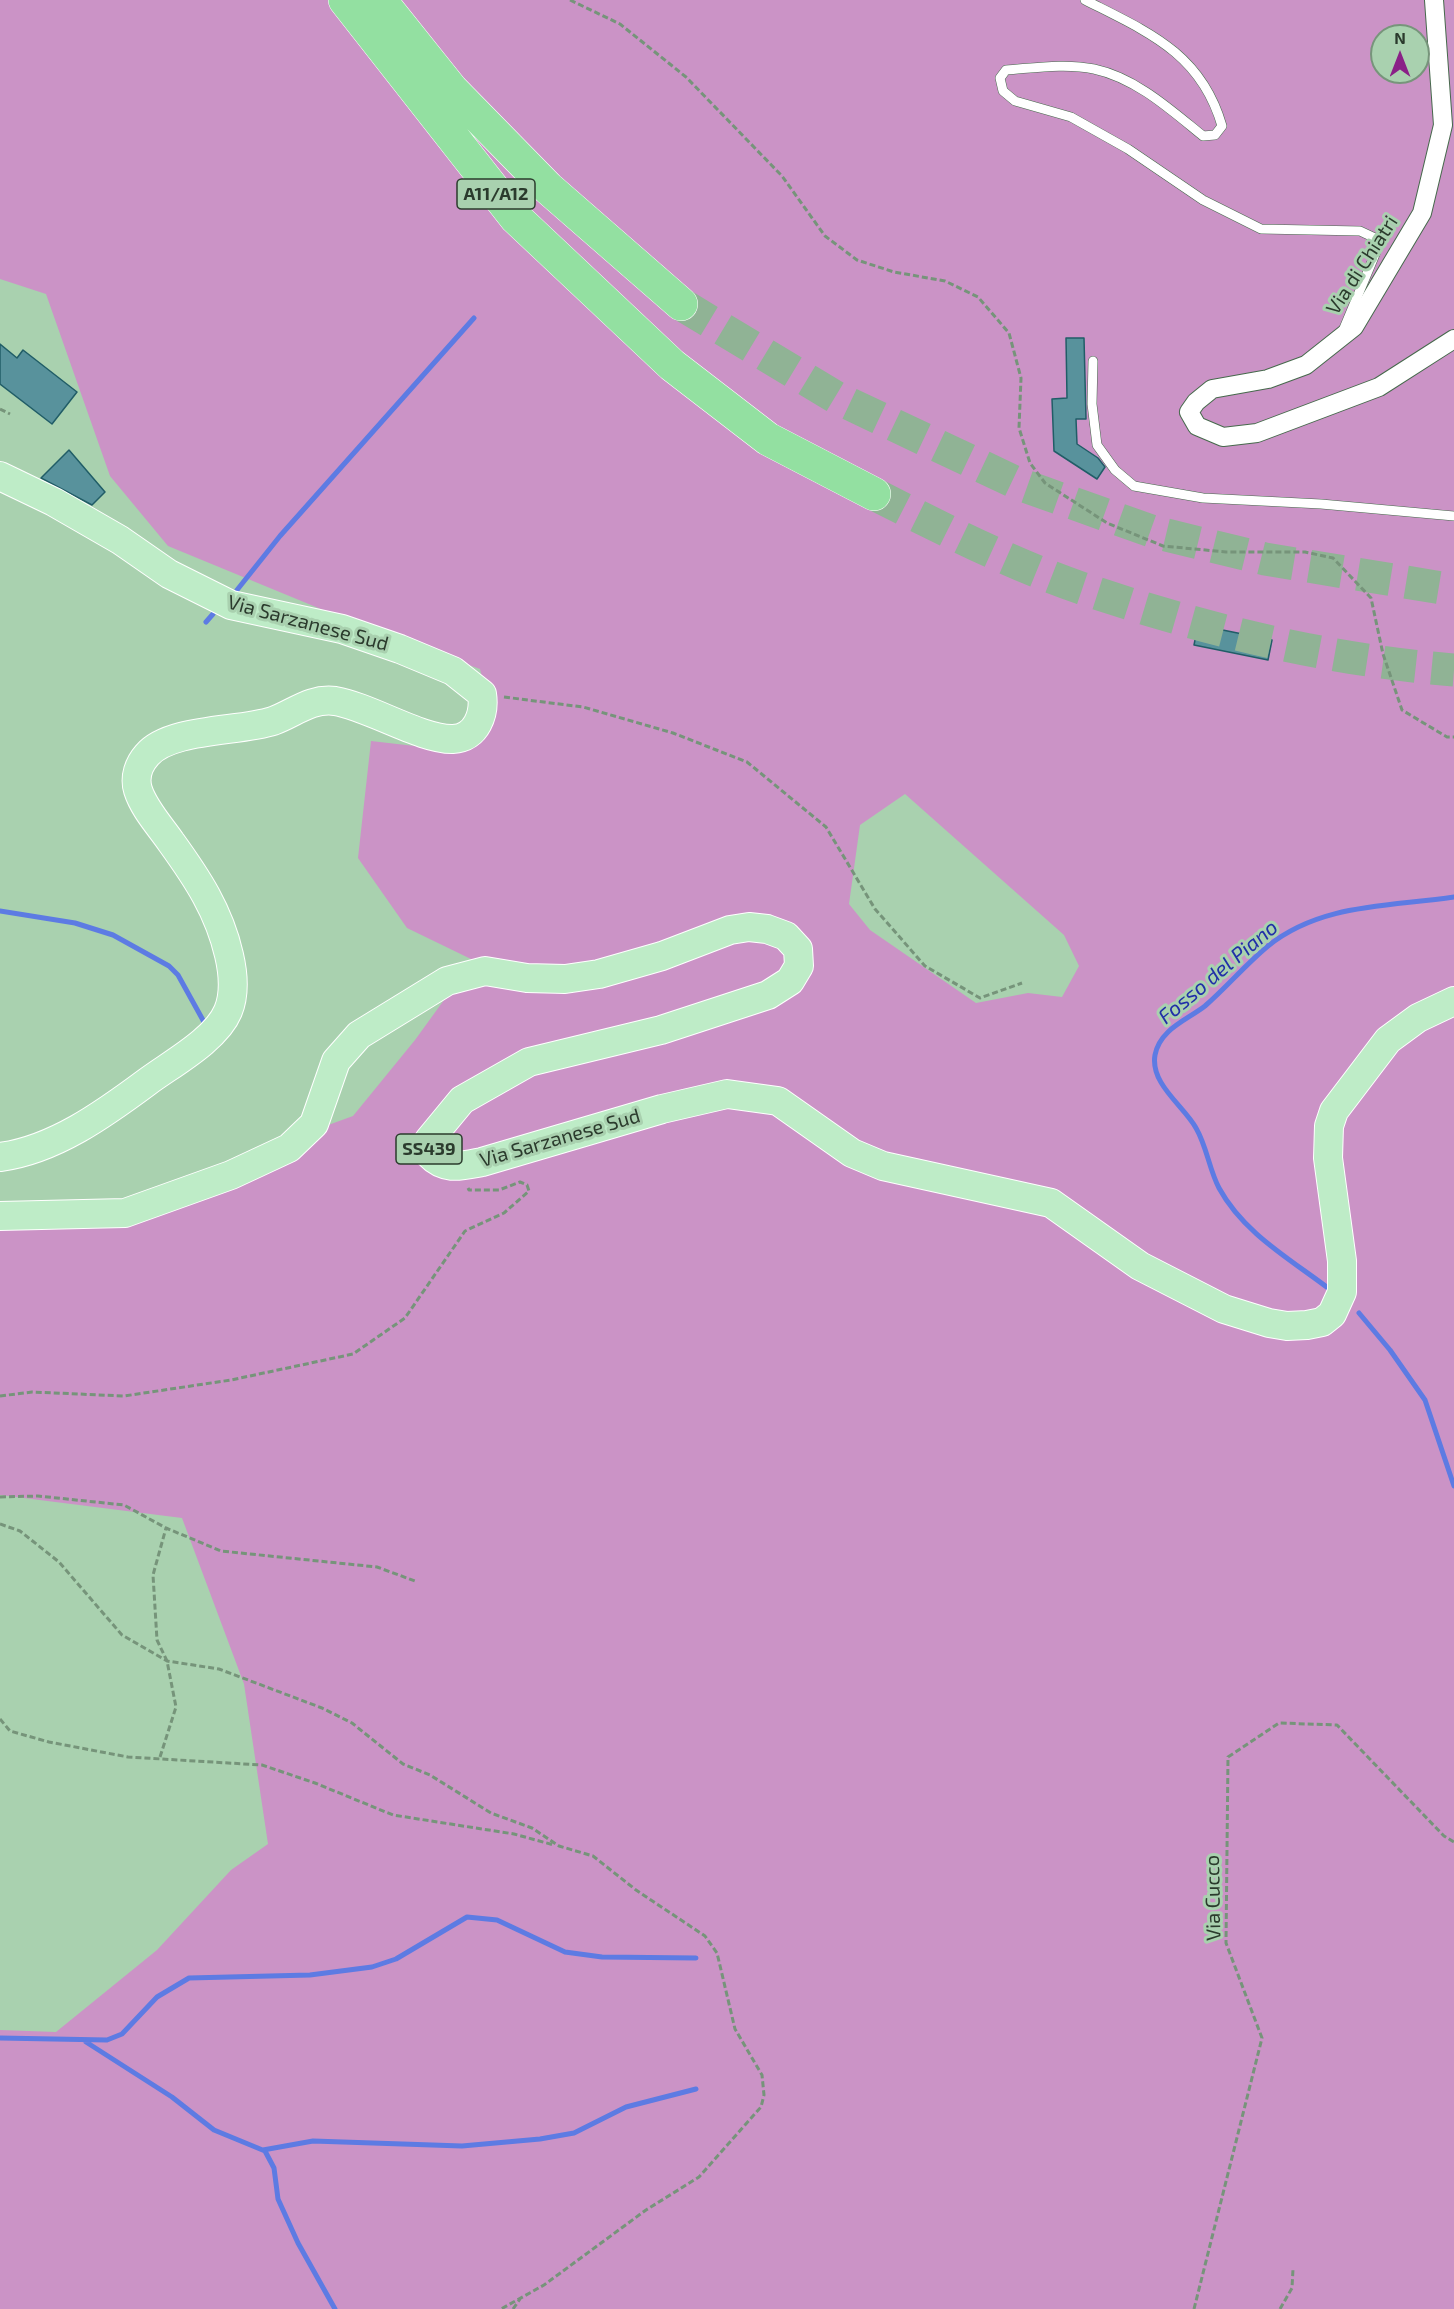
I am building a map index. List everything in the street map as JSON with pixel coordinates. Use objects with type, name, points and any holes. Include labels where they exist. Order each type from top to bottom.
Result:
[{"type":"highway","name":"A11/A12","points":[[345,0],[516,218],[672,365],[768,439],[874,494]]},
{"type":"highway","name":"A11/A12","points":[[380,0],[452,90],[548,188],[681,304]]},
{"type":"main road","name":"Via Sarzanese Sud","points":[[0,476],[54,502],[120,540],[169,573],[231,605],[342,629],[400,649],[453,671],[482,694]]},
{"type":"main road","points":[[0,1157],[46,1143],[116,1106],[208,1038],[228,1011],[233,974],[219,916],[201,884],[153,818],[138,789],[137,775],[141,762],[153,748],[184,736],[265,723],[306,704],[334,701],[369,711],[429,734],[453,739],[474,729],[482,718],[484,706],[482,694]]},
{"type":"main road","name":"Via Sarzanese Sud","points":[[0,1216],[125,1213],[231,1175],[289,1148],[314,1124],[336,1061],[359,1035],[447,981],[485,971],[526,978],[566,979],[599,974],[662,956],[730,930],[750,927],[767,929],[786,936],[798,949],[799,966],[790,981],[768,994],[661,1030],[529,1062],[462,1100],[429,1140],[429,1154],[438,1163],[454,1167],[662,1109],[727,1094],[778,1101],[852,1153],[883,1166],[1051,1203],[1140,1266],[1224,1309],[1269,1323],[1287,1326],[1307,1325],[1322,1322],[1332,1314],[1342,1293],[1342,1261],[1328,1158],[1329,1126],[1334,1111],[1388,1040],[1418,1018],[1454,1001]]},
{"type":"street","name":"Via di Chiatri","points":[[1434,0],[1443,125],[1422,213],[1353,327],[1306,365],[1268,379],[1212,389],[1196,402],[1189,412],[1197,426],[1223,437],[1257,433],[1380,387],[1454,339]]},
{"type":"lane","points":[[1090,1],[1173,48],[1200,75],[1216,105],[1222,126],[1215,135],[1203,136],[1129,81],[1093,69],[1045,67],[1006,70],[1000,78],[1003,91],[1016,101],[1071,117],[1128,149],[1203,200],[1261,230],[1360,231],[1375,238],[1376,252],[1340,338]]},
{"type":"lane","points":[[1093,361],[1092,404],[1097,446],[1115,471],[1134,486],[1203,498],[1321,504],[1454,516]]},
{"type":"path","points":[[570,0],[620,24],[686,77],[782,176],[825,236],[857,260],[894,272],[945,281],[978,297],[1009,333],[1021,378],[1020,428],[1030,463],[1046,483],[1107,523],[1163,546],[1226,552],[1305,552],[1333,558],[1371,598],[1383,654],[1402,710],[1447,737],[1454,737]]},
{"type":"path","points":[[0,409],[10,414]]},
{"type":"path","points":[[482,694],[583,707],[673,733],[747,762],[826,827],[875,909],[925,966],[980,998],[1022,983]]},
{"type":"path","points":[[0,1396],[32,1392],[124,1396],[231,1380],[353,1354],[405,1318],[465,1231],[504,1213],[529,1191],[526,1185],[520,1182],[499,1190],[469,1190],[466,1181],[471,1164]]},
{"type":"path","points":[[0,1497],[38,1496],[124,1505],[166,1528],[221,1551],[377,1567],[415,1581]]},
{"type":"path","points":[[0,1524],[20,1531],[59,1562],[122,1635],[166,1661],[219,1669],[322,1708],[352,1723],[403,1764],[430,1775],[491,1813],[532,1828],[559,1846]]},
{"type":"path","points":[[160,1757],[176,1707],[166,1661],[157,1640],[153,1575],[166,1528]]},
{"type":"path","points":[[0,1719],[10,1731],[49,1742],[128,1757],[160,1757],[262,1765],[315,1783],[393,1815],[514,1834],[593,1856],[636,1890],[705,1936],[717,1953],[735,2029],[762,2075],[765,2095],[761,2107],[699,2177],[646,2210],[544,2285],[501,2309]]},
{"type":"path","name":"Via Cucco","points":[[1194,2309],[1262,2038],[1226,1943],[1228,1757],[1279,1723],[1337,1725],[1443,1836],[1454,1842]]},
{"type":"path","points":[[1280,2309],[1292,2288],[1293,2269]]},
{"type":"path","points":[[513,2309],[521,2298]]},
{"type":"shaded area","points":[[0,0],[1454,0],[1454,2309],[0,2309],[0,2030],[56,2032],[157,1950],[231,1870],[268,1844],[244,1684],[182,1518],[0,1495],[0,1212],[125,1213],[309,1132],[353,1116],[415,1040],[473,960],[407,928],[358,858],[371,741],[458,751],[493,721],[480,669],[379,633],[168,546],[110,476],[46,294],[0,279]],"holes":[[[905,794],[1064,935],[1079,966],[1062,997],[1028,993],[976,1003],[870,930],[849,904],[860,825]]]},
{"type":"building","points":[[1066,338],[1084,338],[1086,419],[1076,419],[1077,444],[1098,458],[1105,467],[1097,479],[1054,451],[1052,399],[1067,398]]},
{"type":"building","points":[[0,344],[17,358],[23,350],[77,392],[52,424],[0,384]]},
{"type":"building","points":[[69,450],[105,492],[92,505],[41,478]]},
{"type":"building","points":[[1198,625],[1272,640],[1268,660],[1194,645]]},
{"type":"waterway","points":[[237,590],[280,536],[474,318]]},
{"type":"waterway","points":[[206,622],[213,614]]},
{"type":"waterway","name":"Fosso del Piano","points":[[1332,1291],[1255,1233],[1229,1204],[1219,1188],[1196,1128],[1158,1076],[1155,1055],[1162,1038],[1168,1032],[1205,1006],[1260,953],[1289,932],[1333,914],[1454,897]]},
{"type":"waterway","points":[[0,911],[75,923],[113,935],[169,966],[178,975],[204,1022]]},
{"type":"waterway","points":[[1359,1313],[1390,1350],[1425,1400],[1454,1486]]},
{"type":"waterway","points":[[0,2038],[107,2040],[122,2034],[157,1997],[189,1978],[310,1975],[372,1967],[396,1959],[467,1917],[497,1920],[565,1952],[602,1957],[696,1958]]},
{"type":"waterway","points":[[86,2042],[172,2097],[214,2130],[265,2151],[274,2168],[278,2199],[298,2243],[335,2309]]},
{"type":"waterway","points":[[263,2150],[313,2141],[462,2146],[540,2139],[574,2133],[626,2107],[696,2089]]},
{"type":"tunnel","points":[[681,304],[837,398],[1019,484],[1154,532],[1265,559],[1454,590]]},
{"type":"tunnel","points":[[874,494],[1028,568],[1081,588],[1172,617],[1265,641],[1359,659],[1454,670]]}]
